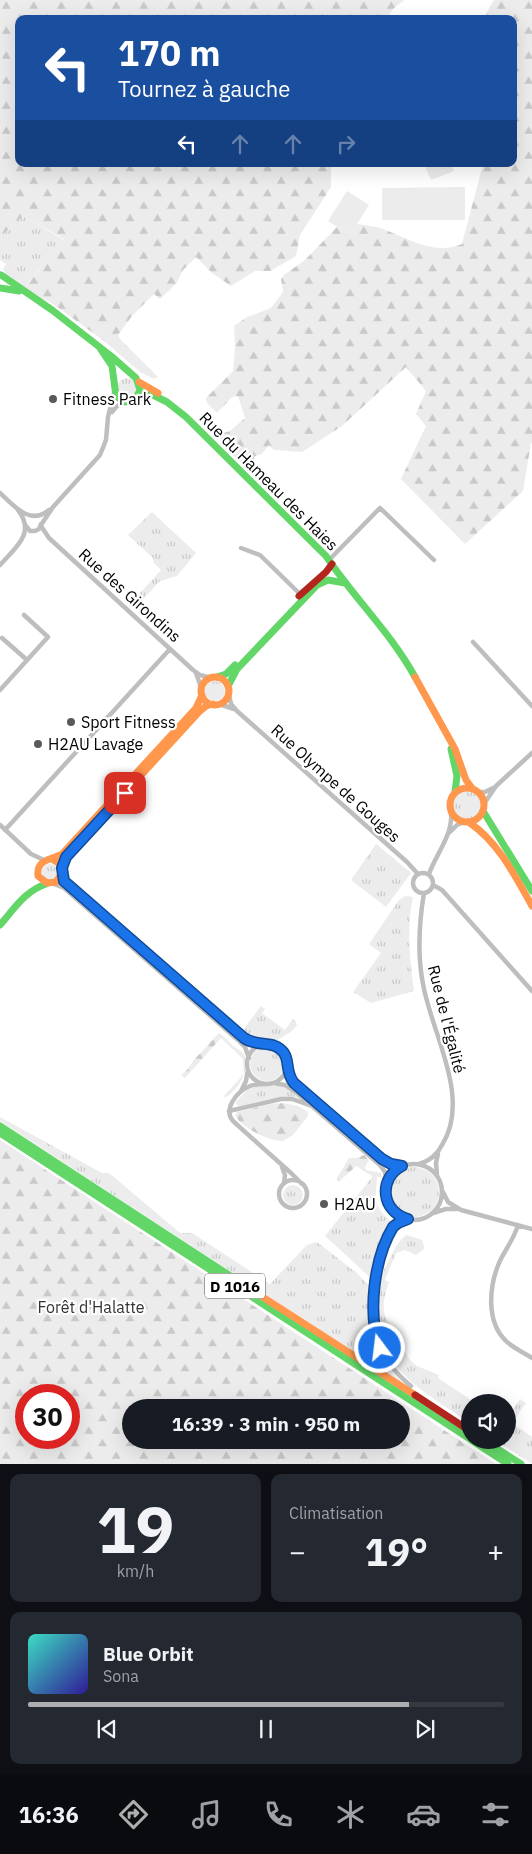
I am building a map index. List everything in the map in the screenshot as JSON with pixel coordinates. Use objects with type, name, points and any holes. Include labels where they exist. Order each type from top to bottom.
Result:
[{"type":"main road","points":[[0,274],[0,286],[26,294]]},
{"type":"main road","points":[[0,274],[26,294]]},
{"type":"main road","name":"Rue du Hameau des Haies","points":[[26,294],[52,310],[136,379],[157,392],[196,426],[331,562],[345,584],[400,651],[455,749],[466,780],[475,790]]},
{"type":"main road","points":[[100,348],[112,366],[114,393],[119,400],[125,402],[135,400],[140,390],[136,379],[123,376],[114,383]]},
{"type":"main road","name":"Rue du Hameau des Haies","points":[[135,400],[151,394],[167,402]]},
{"type":"main road","points":[[0,925],[29,893],[38,886],[59,880],[67,856],[200,711],[206,706],[224,701],[228,695],[228,686],[235,672],[313,582],[328,572],[331,562]]},
{"type":"main road","points":[[29,893],[36,881],[38,872],[48,860],[62,854],[196,708],[205,682],[228,672],[301,596],[323,582],[334,580],[345,584]]},
{"type":"main road","points":[[214,678],[223,679],[228,686]]},
{"type":"main road","points":[[202,692],[206,700],[216,704]]},
{"type":"main road","name":"Rue du Hameau des Haies","points":[[446,734],[456,767],[457,782],[454,793]]},
{"type":"main road","points":[[532,891],[490,825],[483,798],[475,790],[462,788],[454,793],[450,802],[451,813],[456,819],[467,822],[484,834],[501,855],[532,906]]},
{"type":"main road","points":[[467,822],[477,819],[484,807]]},
{"type":"main road","points":[[48,860],[58,862],[62,872]]},
{"type":"main road","points":[[38,872],[41,880],[50,884]]},
{"type":"main road","name":"D 1016","points":[[0,1126],[461,1425]]},
{"type":"main road","name":"D 1016","points":[[0,1133],[461,1433]]},
{"type":"main road","points":[[411,1386],[434,1402],[452,1419]]},
{"type":"main road","name":"D 1016","points":[[485,1449],[508,1464]]},
{"type":"main road","points":[[498,1449],[521,1464]]},
{"type":"street","points":[[0,565],[18,545],[41,525],[53,507],[100,455],[105,443],[114,393]]},
{"type":"street","points":[[108,426],[114,408],[125,402]]},
{"type":"street","points":[[0,493],[18,510],[30,531],[35,531]]},
{"type":"street","points":[[18,545],[24,535],[27,519],[44,514],[53,507]]},
{"type":"street","points":[[331,562],[380,508],[434,560]]},
{"type":"street","points":[[18,510],[34,516],[40,520],[41,525]]},
{"type":"street","name":"Rue des Girondins","points":[[41,525],[49,538],[193,670],[200,675],[214,678]]},
{"type":"street","name":"Rue des Girondins","points":[[35,531],[49,538]]},
{"type":"street","points":[[241,548],[260,555],[301,596]]},
{"type":"street","points":[[0,690],[48,637],[24,615]]},
{"type":"street","points":[[2,638],[26,660]]},
{"type":"street","points":[[472,642],[532,706]]},
{"type":"street","points":[[5,830],[170,649]]},
{"type":"street","name":"Rue des Girondins","points":[[193,670],[199,678],[202,692]]},
{"type":"street","name":"Rue Olympe de Gouges","points":[[228,695],[231,704],[237,711],[407,862],[418,874]]},
{"type":"street","name":"Rue Olympe de Gouges","points":[[216,704],[237,711]]},
{"type":"street","points":[[475,790],[488,791],[496,786],[532,753]]},
{"type":"street","points":[[484,807],[496,786]]},
{"type":"street","points":[[429,874],[434,859],[448,834],[452,822],[451,813]]},
{"type":"street","points":[[448,834],[457,825],[467,822]]},
{"type":"street","points":[[0,825],[31,854],[36,861],[38,872]]},
{"type":"street","points":[[31,854],[48,860]]},
{"type":"street","points":[[62,872],[68,884],[240,1035],[249,1041],[261,1045],[272,1044],[281,1050],[287,1058],[287,1069],[294,1083],[382,1159],[391,1164],[402,1166],[419,1164],[429,1168],[437,1176],[448,1202],[461,1210]]},
{"type":"street","points":[[422,872],[429,874],[433,885],[430,890],[424,893],[418,891],[413,886],[414,879],[422,872]]},
{"type":"street","points":[[50,884],[60,886],[70,893],[241,1042],[249,1058]]},
{"type":"street","points":[[433,885],[442,890],[532,991]]},
{"type":"street","name":"Rue de l'Égalité","points":[[424,893],[419,936],[422,980],[430,1016],[444,1058],[452,1091],[450,1128],[436,1163],[437,1176]]},
{"type":"street","points":[[261,1045],[253,1050],[249,1058],[245,1084],[231,1104],[229,1112],[232,1120],[302,1184],[306,1192],[306,1198],[301,1205],[294,1208],[286,1206],[280,1200],[280,1192],[286,1175],[282,1166]]},
{"type":"street","points":[[248,1069],[256,1080],[266,1084]]},
{"type":"street","points":[[272,1084],[282,1078],[287,1069]]},
{"type":"street","points":[[239,1094],[250,1086],[266,1084],[291,1088],[380,1165],[385,1172],[387,1182],[385,1193],[389,1206],[396,1214],[408,1219],[421,1219],[446,1208],[461,1210],[532,1229]]},
{"type":"street","points":[[229,1112],[281,1099],[292,1099],[313,1106]]},
{"type":"street","points":[[419,1164],[430,1159],[440,1150]]},
{"type":"street","points":[[387,1182],[394,1172],[402,1166]]},
{"type":"street","points":[[282,1186],[293,1181],[302,1184]]},
{"type":"street","points":[[432,1213],[440,1201],[442,1188]]},
{"type":"street","points":[[408,1219],[395,1225],[386,1242],[376,1283],[374,1315],[377,1338],[382,1353],[398,1375],[411,1386]]},
{"type":"street","points":[[518,1225],[496,1273],[492,1290],[492,1313],[495,1326],[502,1338],[532,1358]]},
{"type":"green space","points":[[0,0],[404,0],[389,15],[15,15],[15,167],[331,167],[331,187],[300,235],[296,256],[270,271],[255,271],[231,286],[212,273],[196,257],[183,270],[176,284],[160,299],[154,294],[132,316],[118,335],[158,377],[154,379],[140,372],[104,341],[27,285],[64,239],[23,216],[0,237]]},
{"type":"green space","points":[[494,0],[532,0],[532,443],[523,491],[465,544],[401,479],[426,426],[416,414],[426,391],[406,367],[342,426],[302,452],[274,450],[269,445],[262,454],[255,456],[252,463],[243,464],[228,450],[222,442],[220,434],[230,431],[245,418],[238,396],[232,397],[217,413],[207,403],[206,398],[233,371],[234,326],[247,317],[271,308],[283,292],[281,279],[284,275],[305,260],[337,227],[350,235],[357,224],[380,228],[431,247],[441,248],[462,244],[482,167],[517,167],[517,15],[485,15]]},
{"type":"green space","points":[[425,167],[452,167],[454,171],[431,180]]},
{"type":"green space","points":[[465,187],[465,220],[382,220],[382,188]]},
{"type":"green space","points":[[347,191],[369,205],[350,235],[328,221]]},
{"type":"green space","points":[[23,216],[64,240],[27,284],[55,305],[18,285],[6,275],[3,269],[6,264],[0,260],[0,237]]},
{"type":"green space","points":[[127,378],[134,381],[137,388],[134,395],[127,398],[120,395],[117,388],[120,381]]},
{"type":"green space","points":[[152,512],[196,553],[177,576],[160,581],[135,608],[130,604],[161,570],[153,562],[153,558],[128,535]]},
{"type":"green space","points":[[215,681],[222,684],[225,691],[222,698],[215,701],[208,698],[205,691],[208,684]]},
{"type":"green space","points":[[467,791],[477,795],[481,805],[477,815],[467,819],[457,815],[453,805],[457,795]]},
{"type":"green space","points":[[376,844],[411,873],[386,907],[351,880]]},
{"type":"green space","points":[[47,864],[53,864],[58,869],[56,878],[47,880],[42,875],[42,869]]},
{"type":"green space","points":[[405,896],[413,897],[409,933],[414,991],[371,1003],[353,992],[381,953],[369,944],[399,900]]},
{"type":"green space","points":[[261,1006],[265,1009],[262,1013],[285,1030],[293,1019],[297,1025],[292,1031],[276,1041],[253,1038],[242,1031]]},
{"type":"green space","points":[[219,1033],[242,1052],[246,1058],[246,1065],[245,1071],[243,1078],[231,1094],[226,1097],[223,1097],[244,1074],[243,1059],[221,1038],[185,1078],[181,1075]]},
{"type":"green space","points":[[267,1047],[279,1052],[284,1064],[279,1076],[267,1081],[255,1076],[250,1064],[255,1052]]},
{"type":"green space","points":[[259,1086],[283,1086],[303,1101],[279,1097],[239,1106],[236,1104],[246,1091]]},
{"type":"green space","points":[[284,1103],[298,1106],[308,1112],[308,1116],[293,1135],[283,1141],[277,1141],[256,1133],[238,1120],[235,1115],[237,1112]]},
{"type":"green space","points":[[0,1117],[102,1173],[109,1173],[180,1233],[192,1233],[270,1284],[307,1245],[316,1242],[321,1245],[358,1274],[369,1286],[374,1340],[381,1356],[403,1384],[0,1121]]},
{"type":"green space","name":"Forêt d'Halatte","points":[[0,1140],[396,1399],[122,1399],[122,1449],[410,1449],[410,1408],[461,1441],[461,1449],[473,1449],[496,1464],[0,1464]]},
{"type":"green space","points":[[364,1155],[369,1160],[365,1167],[366,1170],[381,1173],[382,1177],[371,1175],[356,1166],[338,1181],[337,1178],[349,1158],[357,1158]]},
{"type":"green space","points":[[414,1167],[423,1169],[434,1178],[439,1192],[437,1201],[428,1212],[414,1217],[405,1215],[394,1206],[389,1192],[391,1183],[400,1172]]},
{"type":"green space","points":[[377,1171],[376,1192],[378,1206],[386,1217],[393,1222],[382,1242],[373,1280],[325,1236]]},
{"type":"green space","points":[[293,1185],[300,1188],[303,1195],[300,1202],[293,1205],[286,1202],[283,1195],[286,1188]]},
{"type":"green space","points":[[407,1235],[422,1240],[424,1249],[416,1255],[405,1250],[396,1253],[385,1280],[389,1282],[384,1303],[384,1313],[389,1324],[387,1325],[410,1360],[417,1366],[439,1375],[438,1378],[462,1394],[461,1417],[407,1378],[385,1350],[379,1332],[377,1306],[380,1280],[396,1246]]},
{"type":"green space","points":[[520,1399],[526,1403],[516,1417],[516,1405]]},
{"type":"green space","points":[[516,1426],[532,1437],[532,1464],[509,1449],[516,1449]]},
{"type":"traffic: fast","points":[[1,275],[52,310],[111,356],[136,378],[140,390],[135,400],[124,402],[116,396],[112,366],[100,348]]},
{"type":"traffic: fast","points":[[0,288],[19,291]]},
{"type":"traffic: fast","points":[[135,400],[151,394],[167,402],[186,417],[326,556],[384,630],[415,677]]},
{"type":"traffic: fast","points":[[228,686],[237,669],[317,585],[328,580],[345,583]]},
{"type":"traffic: fast","points":[[217,677],[226,674],[235,665]]},
{"type":"traffic: fast","points":[[451,749],[457,776],[455,792]]},
{"type":"traffic: fast","points":[[483,811],[532,891]]},
{"type":"traffic: fast","points":[[0,925],[26,896],[46,884]]},
{"type":"traffic: fast","points":[[0,1126],[252,1290]]},
{"type":"traffic: fast","points":[[0,1133],[461,1433]]},
{"type":"traffic: fast","points":[[485,1449],[508,1464]]},
{"type":"traffic: fast","points":[[498,1449],[521,1464]]},
{"type":"traffic: slow","points":[[139,382],[158,393]]},
{"type":"traffic: slow","points":[[215,677],[225,681],[229,691],[225,701],[215,705],[205,701],[201,691],[205,681],[215,677]]},
{"type":"traffic: slow","points":[[415,677],[455,749],[466,780],[472,788]]},
{"type":"traffic: slow","points":[[52,859],[60,864],[62,873],[56,882],[47,883],[38,876],[39,866],[45,861],[62,854],[196,708],[202,695]]},
{"type":"traffic: slow","points":[[62,868],[66,857],[200,711],[206,706],[213,704]]},
{"type":"traffic: slow","points":[[467,788],[474,789],[479,793],[483,798],[484,805],[483,812],[479,817],[474,821],[467,822],[460,821],[455,817],[451,812],[450,805],[451,798],[455,793],[460,789],[467,788]]},
{"type":"traffic: slow","points":[[470,823],[490,840],[498,850],[532,906]]},
{"type":"traffic: slow","points":[[252,1290],[415,1395]]},
{"type":"traffic: jam","points":[[299,596],[326,572],[332,564]]},
{"type":"traffic: jam","points":[[415,1395],[461,1425]]},
{"type":"place","name":"Fitness Park","points":[[53,399]]},
{"type":"place","name":"Sport Fitness","points":[[71,722]]},
{"type":"place","name":"H2AU Lavage","points":[[38,744]]},
{"type":"place","name":"H2AU","points":[[324,1204]]},
{"type":"route","points":[[125,793],[66,857],[62,868],[64,881],[244,1038],[256,1044],[272,1044],[280,1048],[286,1056],[287,1069],[294,1083],[385,1162],[402,1166],[391,1175],[385,1193],[390,1208],[398,1215],[408,1219],[398,1223],[391,1230],[379,1264],[374,1292],[374,1327],[380,1348]]}]
